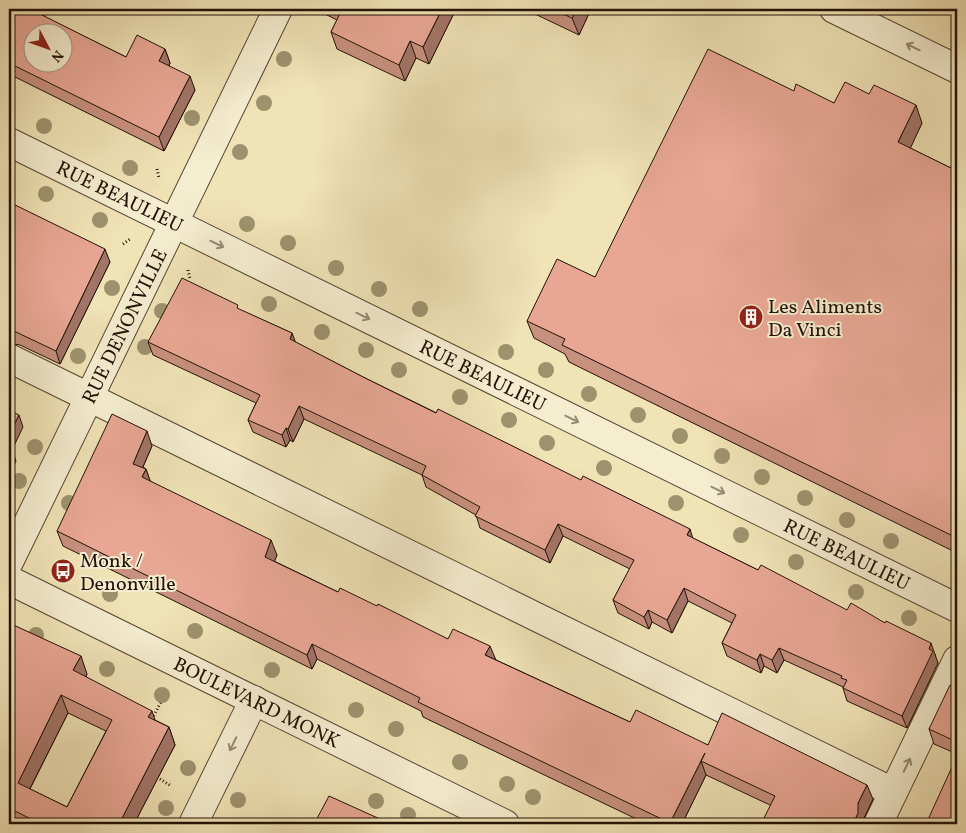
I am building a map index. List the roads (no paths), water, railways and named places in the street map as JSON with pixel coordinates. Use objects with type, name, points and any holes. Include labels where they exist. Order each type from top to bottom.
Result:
[{"type":"street","name":"RUE DENONVILLE","points":[[9,562],[278,9]]},
{"type":"street","points":[[834,9],[957,69]]},
{"type":"street","name":"RUE BEAULIEU","points":[[9,142],[957,608]]},
{"type":"street","points":[[9,358],[893,792]]},
{"type":"street","name":"BOULEVARD MONK","points":[[9,580],[505,824]]},
{"type":"street","points":[[878,824],[957,660]]},
{"type":"street","points":[[193,824],[254,700]]},
{"type":"place","name":"Les Aliments Da Vinci","points":[[751,317]]},
{"type":"place","name":"Monk / Denonville","points":[[63,571]]}]
